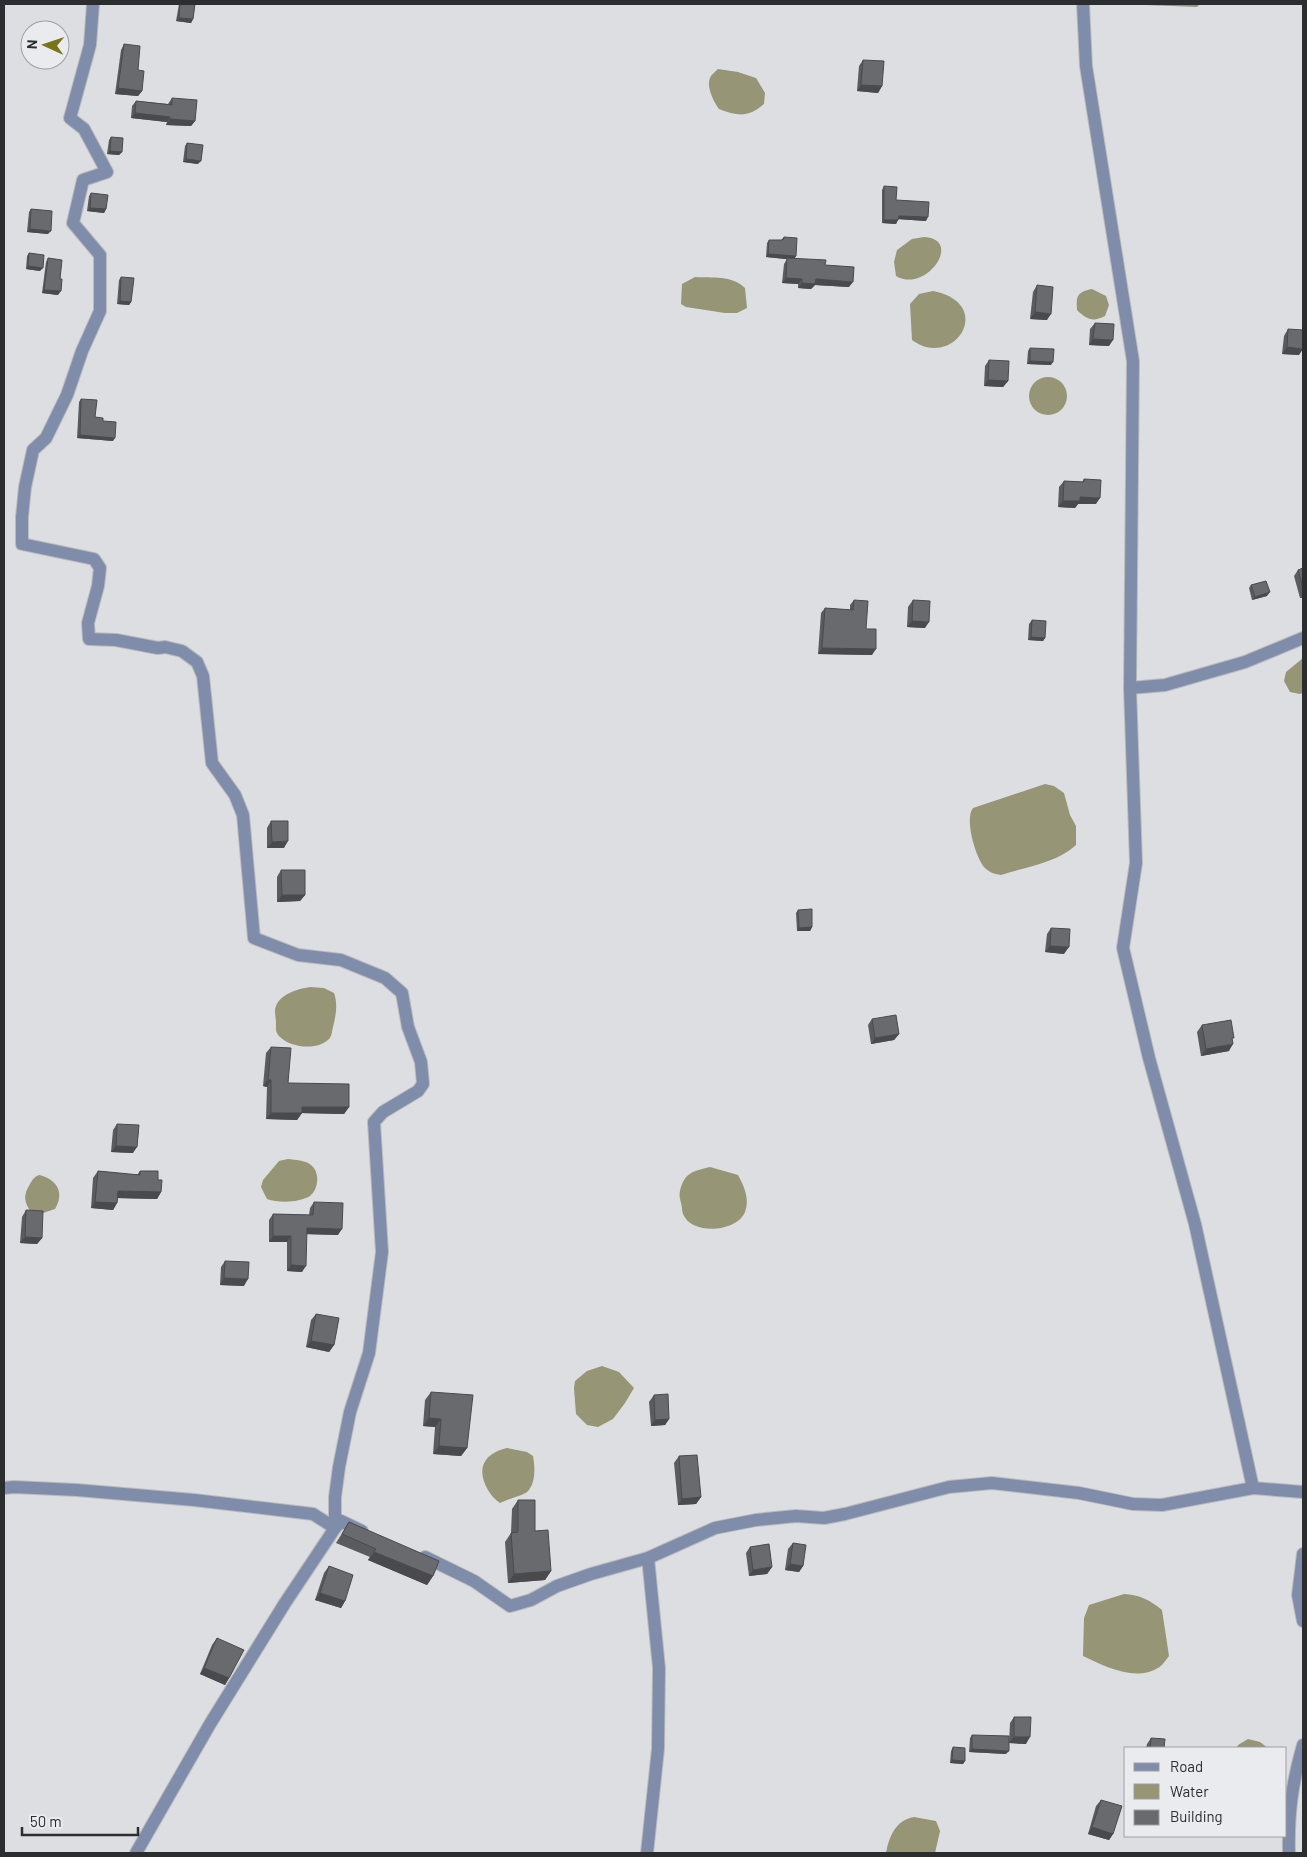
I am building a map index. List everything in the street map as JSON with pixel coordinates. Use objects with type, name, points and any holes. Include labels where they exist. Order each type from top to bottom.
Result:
[{"type":"street","points":[[93,4],[90,45],[70,118],[84,129],[107,172],[83,180],[74,223],[100,255],[100,311],[82,352],[67,395],[46,438],[33,450],[25,488],[22,544],[94,559],[100,568],[98,586],[88,623],[90,639],[116,640],[182,651],[197,662],[203,676],[212,764],[235,795],[243,816],[254,938],[298,955],[341,960],[385,978],[402,993],[408,1027],[421,1062],[423,1084],[418,1091],[383,1112],[374,1122],[382,1252],[369,1352],[350,1412],[339,1467],[335,1497],[335,1528]]},
{"type":"street","points":[[1083,4],[1086,66],[1133,361],[1130,688],[1136,863],[1123,948],[1149,1058],[1196,1224],[1253,1488]]},
{"type":"street","points":[[1130,688],[1165,685],[1245,662],[1303,638]]},
{"type":"street","points":[[409,1550],[474,1581],[510,1606],[531,1600],[557,1586],[648,1558],[715,1528],[756,1520],[796,1516],[824,1518],[949,1487],[992,1483],[1079,1494],[1133,1504],[1162,1504],[1253,1488],[1303,1492]]},
{"type":"street","points":[[4,1488],[77,1490],[194,1500],[313,1514],[335,1528]]},
{"type":"street","points":[[136,1853],[210,1724],[285,1603],[335,1528],[341,1521],[374,1536]]},
{"type":"street","points":[[1303,1554],[1298,1595],[1303,1621]]},
{"type":"street","points":[[647,1853],[658,1749],[659,1668],[648,1558]]},
{"type":"street","points":[[1289,1853],[1288,1822],[1294,1775],[1303,1745]]},
{"type":"water","points":[[1143,4],[1200,4],[1197,7]]},
{"type":"water","points":[[718,69],[738,72],[756,78],[765,93],[764,104],[748,114],[737,114],[719,109],[709,86],[711,77]]},
{"type":"water","points":[[924,237],[936,240],[941,246],[941,255],[936,264],[929,272],[919,278],[907,280],[896,276],[894,262],[897,250],[912,239]]},
{"type":"water","points":[[695,277],[722,278],[740,284],[745,288],[747,308],[737,313],[725,313],[686,307],[681,304],[682,284]]},
{"type":"water","points":[[1092,289],[1106,296],[1109,305],[1105,316],[1097,319],[1087,318],[1077,310],[1078,295]]},
{"type":"water","points":[[933,291],[950,297],[961,306],[965,316],[964,326],[959,336],[951,344],[939,348],[926,347],[912,340],[910,304],[919,294]]},
{"type":"water","points":[[1048,377],[1061,383],[1067,396],[1061,409],[1048,415],[1035,409],[1029,396],[1035,383]]},
{"type":"water","points":[[1303,658],[1303,693],[1290,692],[1284,681],[1286,672]]},
{"type":"water","points":[[1045,784],[1054,786],[1064,793],[1070,815],[1076,826],[1076,845],[1060,856],[1050,860],[1001,875],[986,869],[978,857],[972,839],[970,821],[973,808]]},
{"type":"water","points":[[310,987],[324,988],[334,993],[336,1005],[335,1018],[331,1037],[325,1042],[319,1045],[298,1046],[285,1041],[277,1034],[276,1005],[283,997],[293,991]]},
{"type":"water","points":[[288,1159],[306,1162],[314,1168],[317,1176],[317,1185],[313,1193],[310,1196],[294,1201],[283,1202],[267,1199],[261,1187],[263,1180],[279,1161]]},
{"type":"water","points":[[710,1167],[738,1175],[747,1197],[745,1212],[740,1219],[733,1224],[714,1229],[695,1226],[688,1221],[683,1214],[680,1196],[684,1180],[690,1174]]},
{"type":"water","points":[[39,1175],[55,1183],[58,1188],[59,1198],[55,1209],[37,1215],[31,1212],[25,1195],[32,1181]]},
{"type":"water","points":[[602,1366],[619,1372],[634,1388],[613,1419],[598,1427],[587,1425],[576,1414],[574,1388],[575,1381],[587,1371]]},
{"type":"water","points":[[507,1448],[527,1452],[533,1456],[534,1475],[532,1485],[527,1492],[500,1503],[491,1495],[482,1471],[483,1465],[488,1458],[495,1452]]},
{"type":"water","points":[[1124,1594],[1144,1599],[1162,1610],[1169,1656],[1159,1667],[1149,1672],[1130,1673],[1120,1671],[1083,1656],[1084,1618],[1089,1605]]},
{"type":"water","points":[[1248,1739],[1260,1742],[1267,1747],[1237,1747]]},
{"type":"water","points":[[914,1817],[936,1821],[940,1831],[935,1853],[886,1853],[894,1830],[902,1821]]},
{"type":"building","points":[[180,4],[195,4],[193,19],[179,18]]},
{"type":"building","points":[[124,44],[140,46],[138,70],[144,71],[142,91],[118,88]]},
{"type":"building","points":[[863,60],[884,61],[882,86],[861,85]]},
{"type":"building","points":[[172,98],[197,100],[195,121],[135,113],[136,101],[172,105]]},
{"type":"building","points":[[111,137],[123,138],[122,152],[110,151]]},
{"type":"building","points":[[187,143],[203,145],[201,161],[186,159]]},
{"type":"building","points":[[884,186],[897,187],[896,200],[929,202],[928,217],[899,216],[898,220],[884,220]]},
{"type":"building","points":[[91,193],[108,195],[106,209],[90,208]]},
{"type":"building","points":[[31,209],[52,211],[51,231],[30,229]]},
{"type":"building","points":[[784,237],[797,238],[796,256],[768,254],[769,240],[783,240]]},
{"type":"building","points":[[29,253],[44,255],[43,268],[28,266]]},
{"type":"building","points":[[48,258],[62,260],[61,291],[44,290]]},
{"type":"building","points":[[787,258],[826,260],[825,265],[854,267],[853,282],[816,279],[815,284],[802,283],[802,279],[786,278]]},
{"type":"building","points":[[121,277],[134,278],[131,302],[120,301]]},
{"type":"building","points":[[1037,285],[1053,287],[1051,314],[1035,312]]},
{"type":"building","points":[[1095,323],[1114,324],[1113,340],[1093,339]]},
{"type":"building","points":[[1288,329],[1303,330],[1303,349],[1287,347]]},
{"type":"building","points":[[1030,348],[1054,349],[1053,362],[1030,361]]},
{"type":"building","points":[[989,360],[1009,361],[1008,381],[988,380]]},
{"type":"building","points":[[81,399],[97,400],[95,417],[103,418],[103,421],[116,422],[115,438],[80,435]]},
{"type":"building","points":[[1084,479],[1101,480],[1100,498],[1080,497],[1080,501],[1063,501],[1064,481],[1084,482]]},
{"type":"building","points":[[1303,568],[1303,588],[1298,570]]},
{"type":"building","points":[[1266,581],[1270,592],[1255,597],[1251,585]]},
{"type":"building","points":[[854,600],[868,601],[866,629],[876,629],[876,649],[822,648],[825,608],[853,610]]},
{"type":"building","points":[[913,600],[930,601],[929,622],[912,621]]},
{"type":"building","points":[[1032,620],[1046,621],[1045,638],[1031,637]]},
{"type":"building","points":[[271,821],[288,821],[288,841],[272,842]]},
{"type":"building","points":[[281,870],[305,870],[305,895],[282,895]]},
{"type":"building","points":[[812,909],[812,927],[799,928],[798,910]]},
{"type":"building","points":[[1051,928],[1070,929],[1069,947],[1050,946]]},
{"type":"building","points":[[896,1015],[899,1034],[875,1038],[872,1019]]},
{"type":"building","points":[[1231,1020],[1233,1044],[1206,1049],[1202,1025]]},
{"type":"building","points":[[271,1047],[291,1048],[288,1083],[349,1084],[349,1107],[302,1107],[302,1113],[271,1113],[271,1080],[268,1080]]},
{"type":"building","points":[[117,1124],[139,1125],[137,1147],[116,1146]]},
{"type":"building","points":[[98,1171],[140,1175],[140,1171],[158,1171],[158,1180],[162,1180],[161,1192],[118,1191],[117,1203],[95,1202]]},
{"type":"building","points":[[314,1202],[343,1203],[342,1229],[307,1228],[306,1266],[291,1265],[291,1236],[273,1236],[273,1214],[313,1215]]},
{"type":"building","points":[[26,1210],[43,1211],[42,1238],[25,1237]]},
{"type":"building","points":[[225,1261],[249,1262],[248,1279],[224,1278]]},
{"type":"building","points":[[316,1314],[339,1318],[334,1345],[311,1341]]},
{"type":"building","points":[[431,1392],[473,1395],[467,1448],[439,1446],[441,1419],[429,1418]]},
{"type":"building","points":[[668,1394],[669,1419],[655,1420],[654,1395]]},
{"type":"building","points":[[697,1455],[701,1497],[682,1499],[679,1456]]},
{"type":"building","points":[[518,1500],[535,1500],[535,1531],[548,1530],[551,1571],[514,1574],[511,1533],[518,1532]]},
{"type":"building","points":[[349,1522],[439,1561],[433,1576],[374,1552],[376,1549],[342,1534]]},
{"type":"building","points":[[793,1543],[806,1545],[803,1566],[790,1564]]},
{"type":"building","points":[[769,1544],[772,1567],[753,1570],[750,1547]]},
{"type":"building","points":[[329,1566],[353,1575],[345,1601],[320,1593]]},
{"type":"building","points":[[217,1638],[244,1650],[229,1678],[204,1668]]},
{"type":"building","points":[[1014,1717],[1031,1717],[1030,1737],[1014,1737]]},
{"type":"building","points":[[972,1735],[1009,1736],[1009,1751],[972,1749]]},
{"type":"building","points":[[1151,1738],[1165,1739],[1164,1747],[1150,1747]]},
{"type":"building","points":[[953,1747],[965,1748],[965,1761],[952,1760]]},
{"type":"building","points":[[1101,1800],[1122,1806],[1113,1834],[1092,1827]]}]
